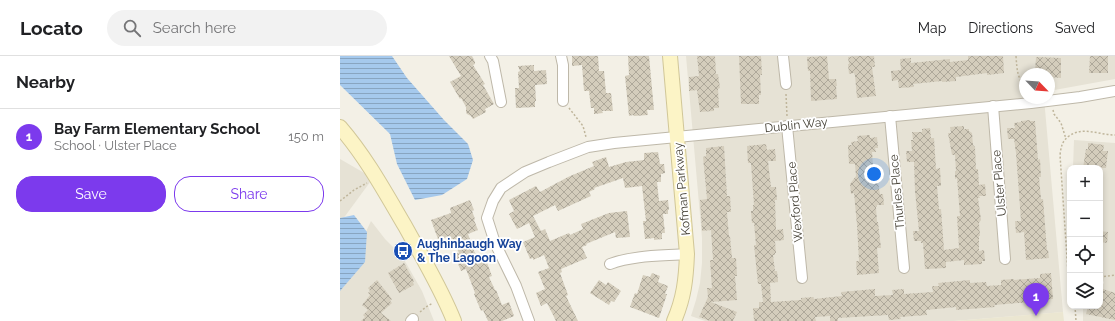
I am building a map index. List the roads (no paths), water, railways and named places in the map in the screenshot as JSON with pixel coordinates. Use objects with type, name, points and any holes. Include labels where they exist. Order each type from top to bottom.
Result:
[{"type":"street","points":[[490,56],[494,61],[501,102]]},
{"type":"street","points":[[561,56],[562,100]]},
{"type":"street","name":"Kofman Parkway","points":[[670,56],[687,254],[686,282],[674,321]]},
{"type":"street","points":[[783,56],[786,84]]},
{"type":"street","name":"Dublin Way","points":[[529,321],[516,286],[495,243],[487,218],[493,200],[500,188],[524,172],[588,146],[1050,101],[1115,91]]},
{"type":"street","name":"Ulster Place","points":[[993,106],[1005,259]]},
{"type":"street","name":"Thurles Place","points":[[890,116],[904,268]]},
{"type":"street","points":[[340,126],[367,161],[377,178],[433,276],[454,321]]},
{"type":"street","name":"Wexford Place","points":[[787,126],[802,278]]},
{"type":"street","points":[[610,264],[631,258],[687,254]]},
{"type":"water","points":[[340,56],[392,56],[407,78],[444,120],[468,144],[473,160],[467,179],[442,195],[415,200],[397,164],[390,134],[340,85]]},
{"type":"water","points":[[354,215],[367,232],[365,262],[340,291],[340,218]]},
{"type":"place","name":"Aughinbaugh Way & The Lagoon","points":[[403,251]]},
{"type":"place","name":"Bay Farm Elementary School","points":[[1036,316]]}]
